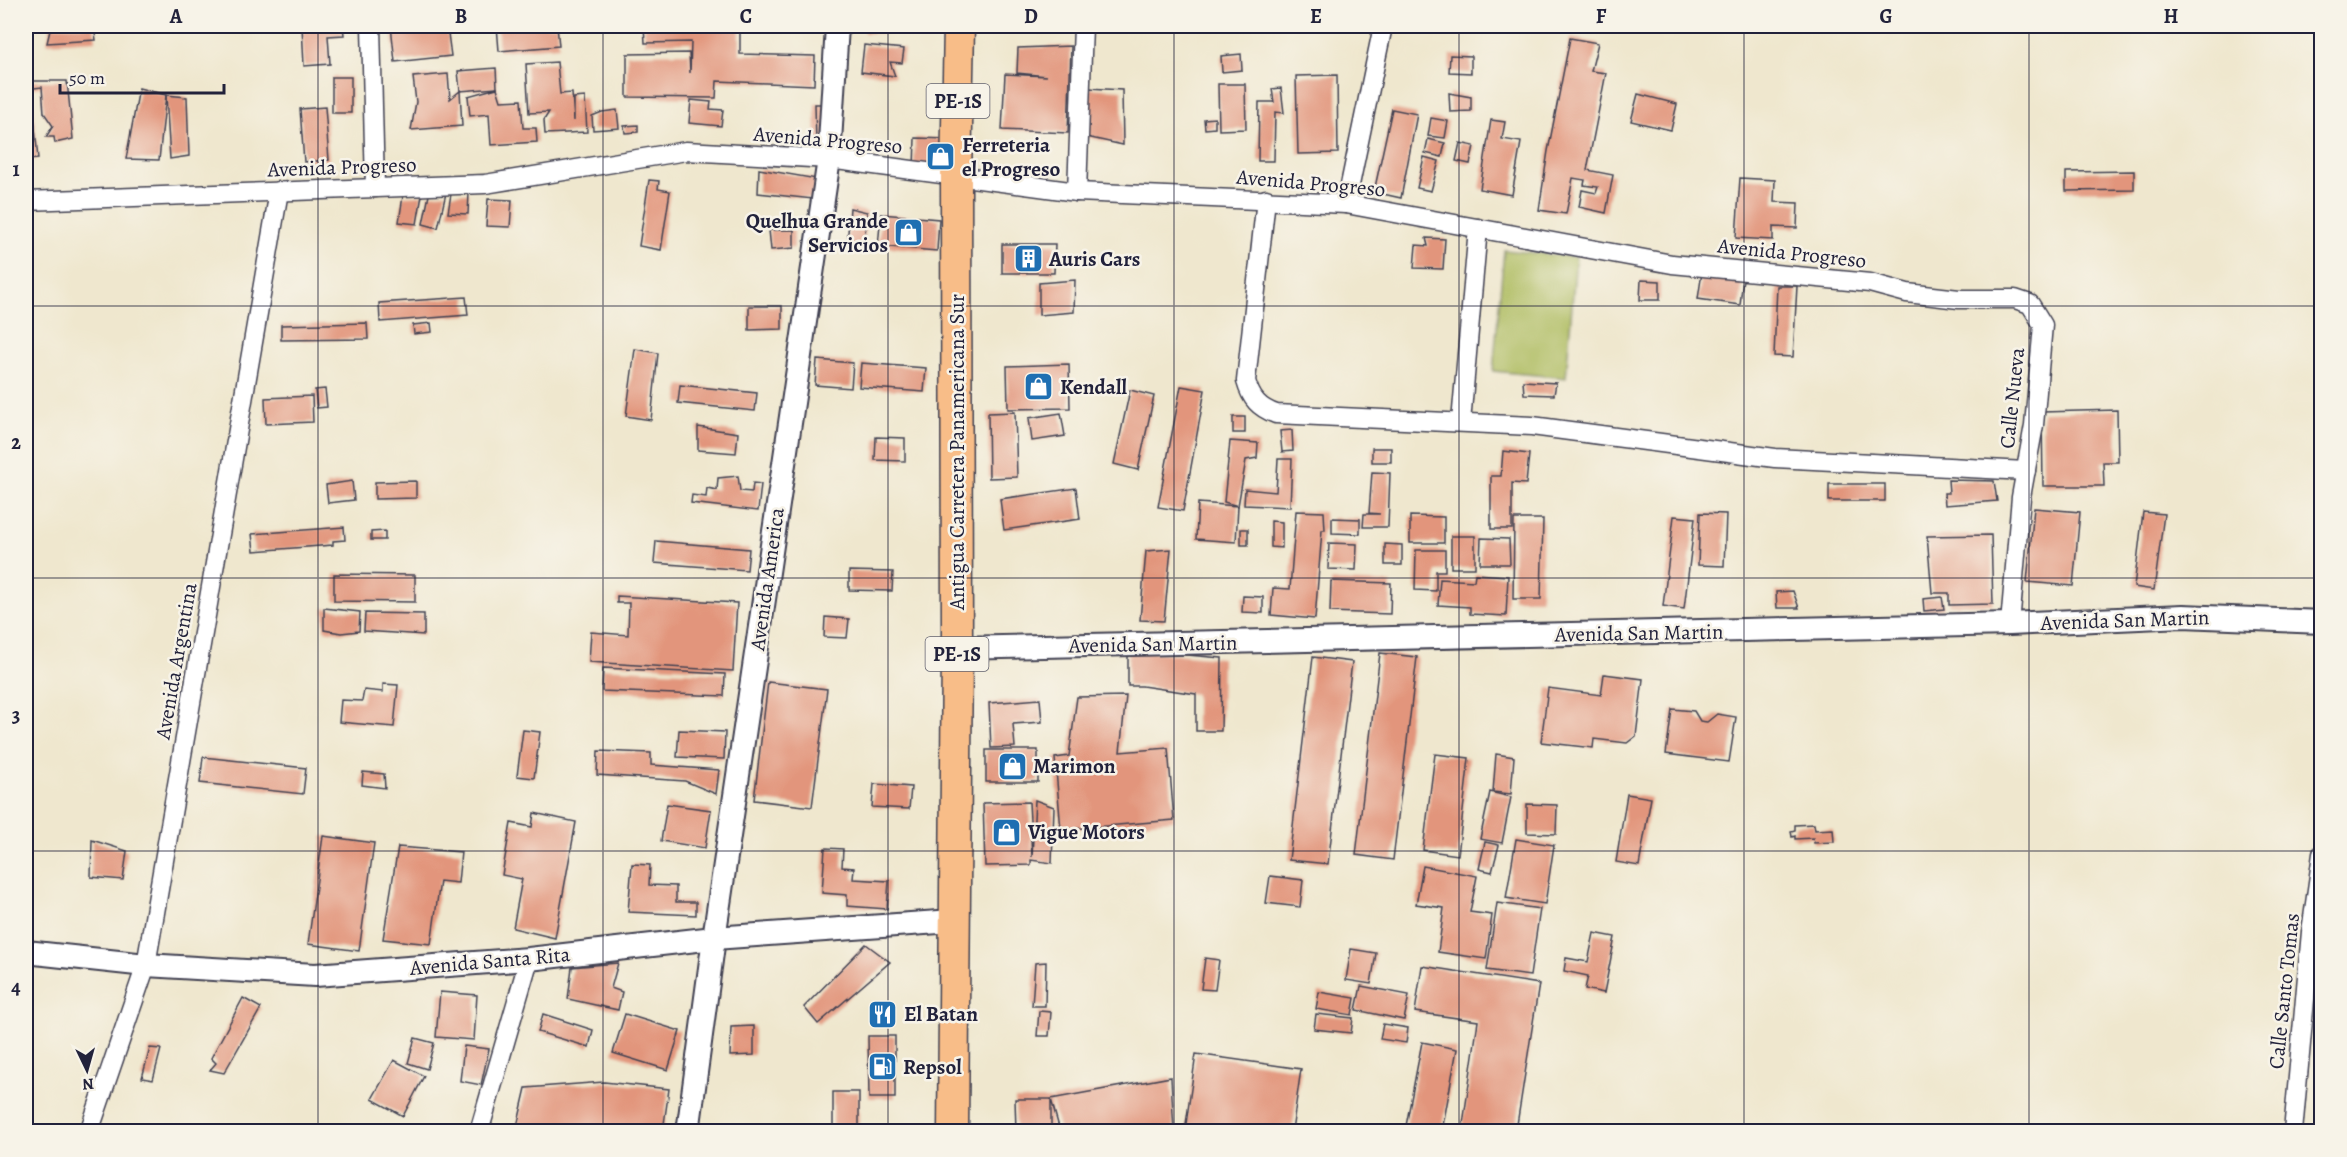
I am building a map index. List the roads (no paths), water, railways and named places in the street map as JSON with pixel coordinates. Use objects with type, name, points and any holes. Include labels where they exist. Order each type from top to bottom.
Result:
[{"type":"highway","name":"Antigua Carretera Panamericana Sur","points":[[953,1131],[957,648],[956,176],[959,26]]},
{"type":"street","points":[[371,26],[375,188]]},
{"type":"street","name":"Avenida America","points":[[688,1131],[714,938],[829,159],[837,26]]},
{"type":"street","points":[[1077,192],[1083,26]]},
{"type":"street","points":[[1346,204],[1383,26]]},
{"type":"street","name":"Avenida Progreso","points":[[26,201],[484,184],[686,151],[829,159],[1077,192],[1346,204],[1672,264],[1870,283],[1907,293]]},
{"type":"street","name":"Avenida Argentina","points":[[89,1131],[146,965],[279,192]]},
{"type":"street","points":[[1266,200],[1246,381],[1249,393],[1256,403],[1276,414],[1532,426],[1775,458],[2026,471]]},
{"type":"street","points":[[1461,422],[1478,228]]},
{"type":"street","name":"Calle Nueva","points":[[1907,293],[1959,299],[2015,299],[2030,304],[2043,325],[2034,425],[2021,497],[2010,624]]},
{"type":"street","name":"Avenida San Martin","points":[[957,648],[2010,624],[2183,616],[2322,622]]},
{"type":"street","name":"Calle Santo Tomas","points":[[2293,1131],[2311,932],[2322,855]]},
{"type":"street","name":"Avenida Santa Rita","points":[[26,952],[146,965],[315,975],[529,959],[714,938],[953,921]]},
{"type":"street","points":[[479,1131],[529,959]]},
{"type":"place","name":"Ferreteria el Progreso","points":[[941,157]]},
{"type":"place","name":"Quelhua Grande Servicios","points":[[909,233]]},
{"type":"place","name":"Auris Cars","points":[[1028,259]]},
{"type":"place","name":"Kendall","points":[[1039,387]]},
{"type":"place","name":"Marimon","points":[[1012,766]]},
{"type":"place","name":"Vigue Motors","points":[[1007,832]]},
{"type":"place","name":"El Batan","points":[[883,1014]]},
{"type":"place","name":"Repsol","points":[[882,1067]]}]
